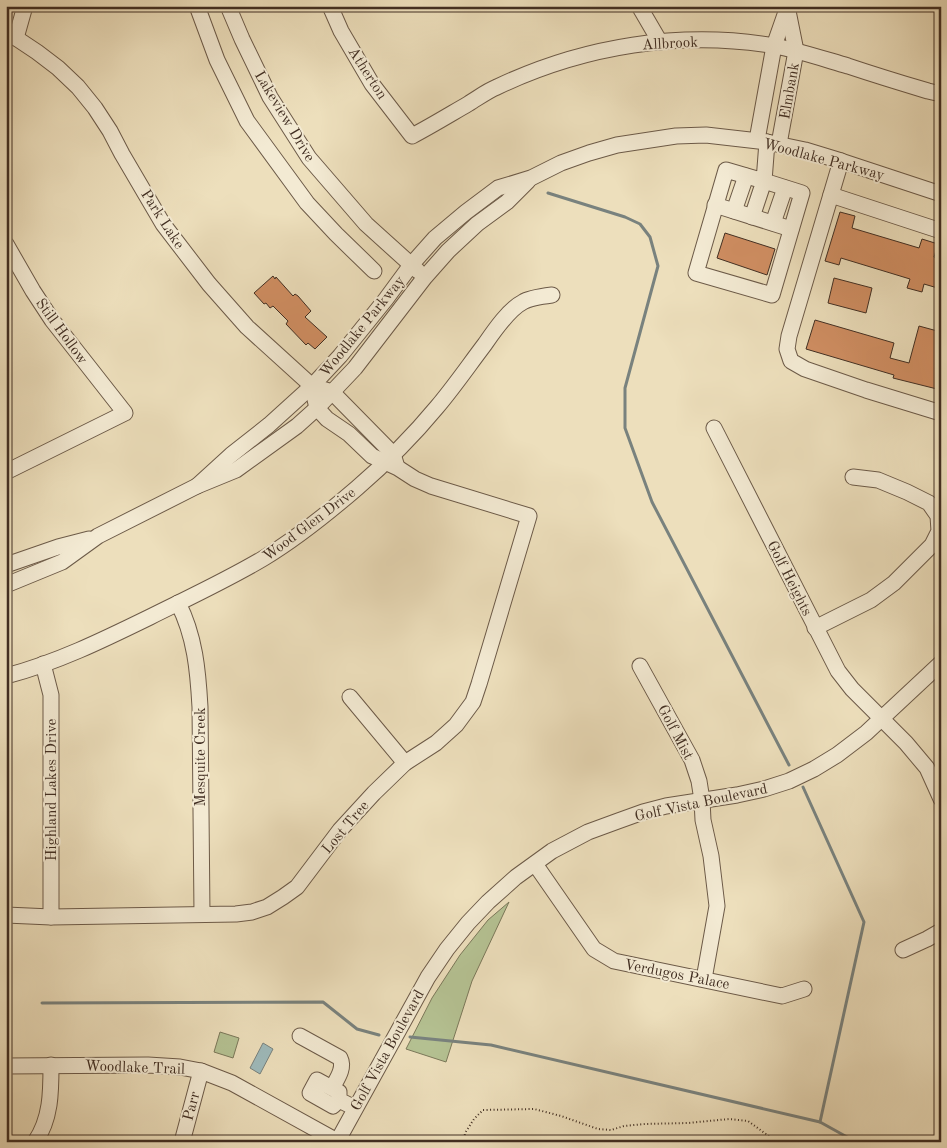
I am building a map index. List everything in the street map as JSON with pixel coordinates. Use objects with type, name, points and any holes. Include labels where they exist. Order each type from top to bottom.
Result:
[{"type":"street","points":[[11,36],[25,6]]},
{"type":"street","points":[[197,6],[217,60],[247,122],[307,203],[374,271]]},
{"type":"street","name":"Lakeview Drive","points":[[228,6],[270,97],[309,158],[366,224],[425,277]]},
{"type":"street","name":"Atherton","points":[[330,6],[341,31],[372,84],[412,136]]},
{"type":"street","points":[[639,6],[660,42]]},
{"type":"street","name":"Elmbank","points":[[768,142],[774,46],[787,7]]},
{"type":"street","name":"Elmbank","points":[[768,142],[796,51],[787,7]]},
{"type":"street","name":"Park Lake","points":[[11,36],[37,52],[78,87],[110,131],[164,224],[209,284],[247,327],[312,386],[332,392]]},
{"type":"street","name":"Allbrook","points":[[412,136],[496,87],[537,70],[576,57],[606,50],[660,42],[725,40],[774,46],[815,56],[928,92],[941,94]]},
{"type":"street","name":"Woodlake Parkway","points":[[197,486],[312,386],[340,356],[411,266],[436,238],[498,188],[531,178],[562,163],[589,153],[617,145],[648,139],[706,135],[768,142],[841,161],[941,194]]},
{"type":"street","points":[[752,217],[764,181],[768,142]]},
{"type":"street","points":[[841,161],[789,336],[787,350],[792,361],[805,369],[866,390],[941,412]]},
{"type":"street","points":[[726,170],[764,181],[802,193],[772,295],[696,273],[726,170]]},
{"type":"street","points":[[734,211],[746,176]]},
{"type":"street","name":"Woodlake Parkway","points":[[6,585],[62,562],[98,536],[197,486],[236,470],[297,426],[355,368],[425,277],[448,251],[507,202],[531,178]]},
{"type":"street","points":[[773,223],[785,188]]},
{"type":"street","points":[[831,195],[941,231]]},
{"type":"street","points":[[715,205],[792,229]]},
{"type":"street","name":"Still Hollow","points":[[6,244],[52,320],[125,413],[6,472]]},
{"type":"street","name":"Wood Glen Drive","points":[[6,676],[44,664],[116,634],[215,586],[280,548],[392,462],[508,314],[523,301],[552,294]]},
{"type":"street","points":[[312,386],[317,408],[327,418],[349,434],[372,456],[392,462]]},
{"type":"street","points":[[332,392],[361,421],[392,462]]},
{"type":"street","points":[[349,434],[361,421]]},
{"type":"street","name":"Golf Heights","points":[[714,428],[838,671],[927,768],[941,799]]},
{"type":"street","name":"Lost Tree","points":[[6,915],[51,917],[236,914],[252,912],[267,906],[297,886],[356,811],[390,777],[406,762],[436,742],[456,725],[473,702],[529,516],[431,486],[415,479],[392,462]]},
{"type":"street","points":[[815,628],[871,600],[894,583],[932,545],[939,531],[938,516],[929,503],[878,480],[853,477]]},
{"type":"street","name":"Woodlake Parkway","points":[[6,566],[58,547],[98,536]]},
{"type":"street","name":"Mesquite Creek","points":[[178,603],[185,616],[192,639],[199,681],[202,914]]},
{"type":"street","name":"Golf Vista Boulevard","points":[[337,1141],[428,977],[468,923],[516,877],[552,851],[603,826],[666,806],[738,796],[789,781],[806,773],[837,756],[866,733],[941,663]]},
{"type":"street","name":"Highland Lakes Drive","points":[[44,664],[51,695],[51,917]]},
{"type":"street","name":"Golf Mist","points":[[640,666],[692,760],[699,781],[703,820],[711,856],[717,906],[704,979]]},
{"type":"street","points":[[350,697],[406,762]]},
{"type":"street","name":"Verdugos Palace","points":[[535,864],[594,949],[614,961],[782,996],[804,989]]},
{"type":"street","points":[[903,950],[941,931]]},
{"type":"street","points":[[300,1036],[340,1058],[342,1066],[335,1094],[355,1108]]},
{"type":"street","points":[[35,1142],[43,1128],[49,1108],[51,1065]]},
{"type":"street","name":"Woodlake Trail","points":[[6,1066],[148,1065],[180,1067],[201,1071],[232,1083],[337,1141]]},
{"type":"street","name":"Parr","points":[[182,1142],[201,1071]]},
{"type":"path","points":[[464,1142],[465,1133],[474,1119],[483,1110],[534,1110],[561,1116],[598,1129],[611,1130],[624,1126],[645,1124],[688,1123],[729,1119],[748,1122],[777,1142]]},
{"type":"green space","points":[[509,902],[472,981],[446,1062],[406,1049],[432,998],[460,955],[488,920]]},
{"type":"green space","points":[[220,1032],[239,1038],[233,1058],[214,1052]]},
{"type":"water","points":[[263,1043],[273,1049],[260,1074],[250,1068]]},
{"type":"building","points":[[840,212],[855,216],[852,228],[919,248],[922,239],[938,244],[934,257],[941,259],[941,289],[924,284],[922,292],[907,288],[910,279],[841,258],[839,265],[825,261]]},
{"type":"building","points":[[725,233],[775,249],[767,275],[717,258]]},
{"type":"building","points":[[273,276],[293,296],[295,294],[298,296],[311,311],[305,317],[327,337],[315,349],[308,343],[306,345],[286,324],[288,321],[273,306],[270,308],[266,303],[264,304],[254,293]]},
{"type":"building","points":[[834,278],[872,288],[866,313],[828,303]]},
{"type":"building","points":[[815,320],[894,343],[890,358],[909,363],[919,326],[941,332],[941,362],[938,374],[941,375],[941,390],[893,378],[894,375],[806,349]]},
{"type":"waterway","points":[[548,193],[625,217],[640,224],[650,237],[658,266],[625,388],[625,428],[652,502],[789,765]]},
{"type":"waterway","points":[[803,787],[864,922],[820,1122],[856,1142]]},
{"type":"waterway","points":[[42,1003],[323,1002],[357,1029],[379,1035]]},
{"type":"waterway","points":[[410,1037],[491,1045],[820,1122]]}]
